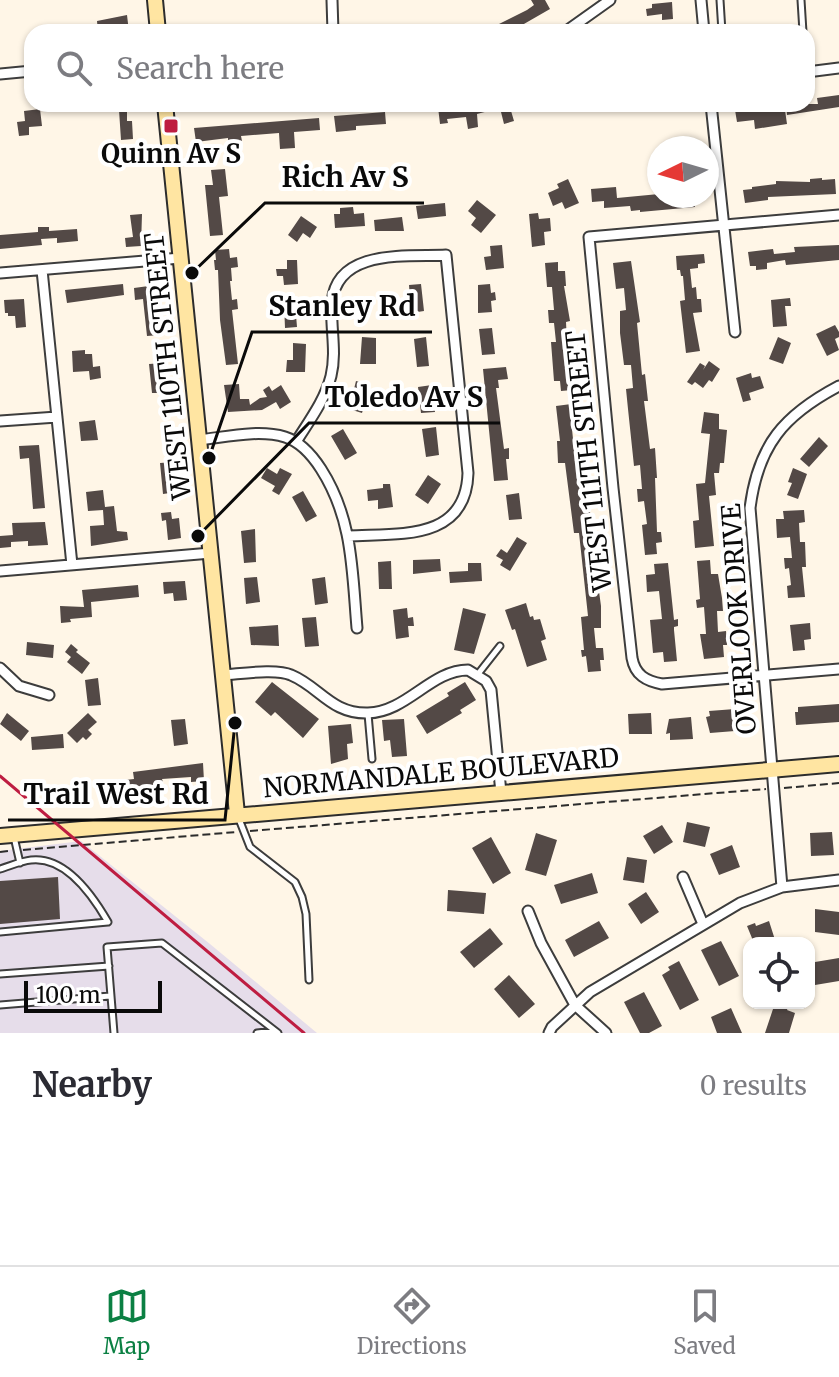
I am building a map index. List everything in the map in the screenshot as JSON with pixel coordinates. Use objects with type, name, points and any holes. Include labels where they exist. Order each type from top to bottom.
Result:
[{"type":"street","points":[[155,0],[157,24]]},
{"type":"street","points":[[332,0],[333,24]]},
{"type":"street","points":[[576,24],[610,0]]},
{"type":"street","points":[[701,0],[703,24]]},
{"type":"street","points":[[815,71],[839,68]]},
{"type":"street","points":[[0,74],[24,72]]},
{"type":"street","name":"WEST 110TH STREET","points":[[166,112],[237,814]]},
{"type":"street","points":[[712,112],[735,332]]},
{"type":"street","points":[[724,225],[839,215]]},
{"type":"street","name":"WEST 111TH STREET","points":[[724,225],[589,237],[613,488],[632,658],[637,672],[662,684],[764,676]]},
{"type":"street","points":[[296,442],[326,392],[334,347],[332,299],[343,276],[352,267],[375,259],[446,255],[467,487],[455,513],[431,529],[348,536]]},
{"type":"street","points":[[0,273],[181,258]]},
{"type":"street","points":[[42,270],[72,565]]},
{"type":"street","name":"OVERLOOK DRIVE","points":[[782,887],[750,531],[753,484],[760,462],[785,422],[803,407],[839,386]]},
{"type":"street","points":[[0,421],[57,417]]},
{"type":"street","points":[[199,440],[271,434],[296,442],[310,453],[339,500],[348,536],[357,628]]},
{"type":"street","points":[[0,571],[211,553]]},
{"type":"street","points":[[0,668],[19,686],[49,695]]},
{"type":"street","points":[[764,676],[839,669]]},
{"type":"street","points":[[223,675],[290,674],[332,704],[368,713],[397,706],[448,673],[468,670],[478,674],[491,690],[501,793]]},
{"type":"street","name":"NORMANDALE BOULEVARD","points":[[7,836],[839,764]]},
{"type":"street","points":[[683,877],[703,924]]},
{"type":"street","points":[[549,1033],[590,992],[740,903],[782,887],[839,880]]},
{"type":"street","points":[[528,911],[541,943],[575,1005],[606,1033]]},
{"type":"lane","points":[[720,0],[722,24]]},
{"type":"lane","points":[[801,0],[802,24]]},
{"type":"lane","points":[[478,674],[500,646]]},
{"type":"lane","points":[[368,713],[372,759]]},
{"type":"lane","points":[[237,814],[250,847],[295,882],[302,897],[306,914],[309,980]]},
{"type":"lane","points":[[7,836],[17,850],[20,863]]},
{"type":"lane","points":[[0,869],[33,859],[57,863],[98,905],[108,922],[0,932]]},
{"type":"lane","points":[[114,1033],[107,947],[162,943],[276,1032]]},
{"type":"lane","points":[[0,974],[109,966]]},
{"type":"lane","points":[[0,1005],[110,996]]},
{"type":"lane","points":[[257,1033],[276,1032]]},
{"type":"path","points":[[0,852],[78,843],[102,844],[839,783]]},
{"type":"shaded area","points":[[81,841],[317,1033],[0,1033],[0,851]]},
{"type":"building","points":[[531,0],[545,0],[550,9],[524,24],[499,24],[527,10],[534,5]]},
{"type":"building","points":[[672,2],[673,19],[662,20],[662,14],[647,16],[646,9],[652,8],[652,4]]},
{"type":"building","points":[[127,15],[128,24],[97,24],[97,21]]},
{"type":"building","points":[[839,95],[839,107],[815,111],[817,98]]},
{"type":"building","points":[[24,112],[40,112],[42,126],[29,127],[29,135],[19,136],[17,122],[25,121]]},
{"type":"building","points":[[119,112],[127,112],[127,121],[132,121],[133,139],[121,140]]},
{"type":"building","points":[[385,112],[386,124],[356,126],[356,130],[336,132],[334,116]]},
{"type":"building","points":[[439,112],[485,112],[477,114],[478,127],[468,129],[466,117],[447,119],[448,123],[440,124]]},
{"type":"building","points":[[501,112],[511,112],[514,121],[504,124]]},
{"type":"building","points":[[735,112],[785,112],[787,124],[755,129],[754,120],[737,122]]},
{"type":"building","points":[[319,118],[320,130],[294,132],[295,148],[280,149],[279,133],[241,136],[242,141],[228,142],[228,138],[196,142],[194,128]]},
{"type":"building","points":[[225,169],[228,196],[219,197],[223,235],[210,236],[205,185],[213,185],[211,170]]},
{"type":"building","points":[[568,179],[579,203],[565,209],[562,202],[553,206],[548,193]]},
{"type":"building","points":[[810,179],[835,179],[836,194],[768,197],[768,200],[745,203],[743,190],[752,187],[776,184],[776,181],[810,182]]},
{"type":"building","points":[[616,187],[617,198],[647,195],[647,208],[684,208],[640,212],[631,211],[630,206],[604,208],[604,201],[592,202],[591,189]]},
{"type":"building","points":[[477,200],[496,215],[481,233],[471,225],[476,218],[468,211]]},
{"type":"building","points":[[445,203],[446,216],[418,219],[416,206]]},
{"type":"building","points":[[353,207],[354,214],[364,213],[365,226],[335,228],[334,214],[340,214],[340,208]]},
{"type":"building","points":[[538,213],[539,219],[550,218],[551,231],[544,232],[545,245],[532,247],[529,214]]},
{"type":"building","points":[[142,214],[141,246],[126,247],[125,238],[133,237],[130,215]]},
{"type":"building","points":[[301,216],[317,227],[310,238],[303,233],[297,242],[288,235]]},
{"type":"building","points":[[402,217],[404,231],[375,231],[374,220]]},
{"type":"building","points":[[38,227],[49,227],[49,231],[77,229],[78,241],[57,243],[57,238],[41,239],[42,245],[0,249],[0,235],[38,232]]},
{"type":"building","points":[[502,245],[504,268],[486,270],[484,257],[491,256],[490,246]]},
{"type":"building","points":[[839,245],[839,260],[786,265],[785,260],[767,263],[767,269],[756,270],[756,266],[750,266],[748,252],[773,249],[774,254],[795,252],[794,247]]},
{"type":"building","points":[[229,249],[230,258],[237,257],[238,267],[231,268],[230,281],[232,300],[237,299],[238,309],[232,310],[238,364],[226,365],[218,270],[215,270],[214,260],[215,250]]},
{"type":"building","points":[[704,254],[705,263],[690,269],[692,288],[696,287],[697,299],[701,299],[702,312],[693,313],[700,351],[686,353],[680,301],[685,300],[683,276],[677,270],[676,256]]},
{"type":"building","points":[[287,260],[297,260],[298,284],[284,285],[283,276],[277,276],[276,269],[287,269]]},
{"type":"building","points":[[631,261],[640,322],[637,323],[642,375],[645,374],[648,401],[644,401],[650,449],[655,448],[657,532],[661,532],[662,542],[656,543],[657,554],[645,555],[642,525],[647,524],[644,501],[638,502],[637,489],[642,489],[640,465],[634,466],[626,389],[633,388],[631,365],[624,365],[620,333],[620,311],[626,310],[624,288],[616,289],[613,263]]},
{"type":"building","points":[[558,262],[558,271],[565,271],[564,286],[570,321],[566,322],[567,343],[572,342],[576,379],[571,379],[572,390],[561,391],[560,381],[554,381],[551,342],[556,342],[554,323],[549,323],[548,310],[554,310],[552,287],[547,287],[545,263]]},
{"type":"building","points":[[123,284],[124,295],[67,303],[65,290]]},
{"type":"building","points":[[421,284],[424,311],[411,313],[409,285]]},
{"type":"building","points":[[490,284],[496,300],[491,301],[492,312],[478,313],[478,285]]},
{"type":"building","points":[[156,285],[160,335],[147,336],[143,299],[135,300],[134,288]]},
{"type":"building","points":[[790,298],[791,306],[785,306],[787,326],[773,327],[771,300]]},
{"type":"building","points":[[24,299],[26,327],[16,328],[15,316],[5,313],[4,300]]},
{"type":"building","points":[[303,302],[304,315],[296,315],[297,327],[285,328],[284,303]]},
{"type":"building","points":[[835,325],[839,332],[839,337],[835,339],[839,350],[827,356],[816,334]]},
{"type":"building","points":[[492,328],[495,354],[482,355],[479,329]]},
{"type":"building","points":[[362,337],[376,338],[376,364],[360,364]]},
{"type":"building","points":[[426,337],[429,366],[417,367],[414,339]]},
{"type":"building","points":[[778,337],[791,343],[783,364],[769,359]]},
{"type":"building","points":[[293,343],[306,344],[305,372],[286,372],[287,360],[293,360]]},
{"type":"building","points":[[85,350],[85,354],[92,354],[93,367],[100,366],[101,378],[90,380],[89,371],[73,372],[72,351]]},
{"type":"building","points":[[709,361],[720,369],[712,382],[709,380],[703,388],[695,382],[692,385],[687,382],[700,363],[705,366],[703,370]]},
{"type":"building","points":[[163,363],[165,384],[159,385],[160,393],[152,393],[149,364]]},
{"type":"building","points":[[506,367],[508,379],[498,380],[499,388],[496,388],[504,449],[509,448],[509,459],[506,459],[508,480],[494,481],[483,369]]},
{"type":"building","points":[[751,373],[752,378],[760,376],[764,388],[749,393],[751,400],[743,402],[736,378]]},
{"type":"building","points":[[356,381],[370,385],[362,413],[349,409]]},
{"type":"building","points":[[239,384],[240,399],[249,399],[250,405],[267,397],[263,390],[269,386],[272,391],[281,385],[291,402],[280,409],[276,402],[262,410],[228,412],[224,385]]},
{"type":"building","points":[[432,385],[435,412],[421,413],[418,387]]},
{"type":"building","points":[[579,403],[580,415],[571,419],[574,449],[583,448],[584,461],[580,461],[582,483],[587,482],[591,521],[585,521],[588,540],[592,540],[601,606],[601,628],[594,628],[596,648],[603,648],[604,660],[600,660],[601,671],[588,672],[586,656],[582,657],[581,650],[584,650],[581,617],[588,616],[579,533],[574,533],[565,463],[558,463],[557,441],[560,441],[556,406]]},
{"type":"building","points":[[704,412],[719,414],[719,429],[727,430],[724,463],[720,463],[719,473],[714,473],[716,495],[709,496],[714,546],[695,548],[693,521],[699,520],[696,484],[705,483],[710,434],[701,433]]},
{"type":"building","points":[[95,420],[98,440],[81,441],[79,422]]},
{"type":"building","points":[[436,427],[439,455],[426,457],[422,429]]},
{"type":"building","points":[[343,429],[357,453],[345,460],[331,436]]},
{"type":"building","points":[[819,437],[828,446],[809,467],[800,459]]},
{"type":"building","points":[[39,445],[45,508],[33,509],[29,458],[20,459],[19,446]]},
{"type":"building","points":[[173,462],[176,484],[169,485],[170,493],[163,494],[160,463]]},
{"type":"building","points":[[267,468],[277,474],[280,468],[292,474],[279,495],[272,491],[275,486],[261,478]]},
{"type":"building","points":[[793,468],[807,474],[798,499],[787,495]]},
{"type":"building","points":[[428,475],[441,484],[428,504],[415,495]]},
{"type":"building","points":[[383,484],[390,484],[393,507],[378,509],[378,500],[368,501],[367,490],[383,488]]},
{"type":"building","points":[[103,490],[105,507],[114,506],[117,531],[127,532],[128,540],[91,546],[90,526],[104,525],[103,510],[88,511],[86,492]]},
{"type":"building","points":[[303,491],[317,516],[306,522],[292,497]]},
{"type":"building","points":[[519,493],[522,519],[509,520],[506,495]]},
{"type":"building","points":[[804,510],[805,522],[799,523],[800,542],[805,542],[806,567],[802,567],[805,597],[788,598],[787,586],[791,585],[784,558],[792,558],[790,537],[777,538],[776,519],[784,519],[783,511]]},
{"type":"building","points":[[171,512],[172,519],[179,518],[181,538],[168,540],[166,520],[162,521],[161,513]]},
{"type":"building","points":[[45,522],[48,545],[28,546],[28,541],[11,542],[11,547],[0,548],[0,536],[13,535],[12,523]]},
{"type":"building","points":[[255,529],[256,562],[244,563],[241,531]]},
{"type":"building","points":[[517,537],[527,543],[510,571],[500,565],[503,560],[496,556],[501,549],[507,553]]},
{"type":"building","points":[[440,559],[441,571],[413,574],[413,560]]},
{"type":"building","points":[[710,560],[711,574],[718,574],[722,598],[723,611],[717,611],[718,632],[726,631],[727,645],[723,645],[724,657],[704,659],[700,634],[706,634],[704,607],[697,608],[696,600],[700,599],[697,561]]},
{"type":"building","points":[[391,561],[392,589],[379,589],[378,562]]},
{"type":"building","points":[[468,563],[481,563],[482,581],[450,583],[449,572],[468,571]]},
{"type":"building","points":[[668,563],[674,620],[678,619],[678,626],[674,627],[677,661],[664,662],[663,652],[653,653],[650,620],[662,619],[659,591],[647,592],[646,575],[655,574],[654,564]]},
{"type":"building","points":[[257,577],[260,602],[246,604],[244,578]]},
{"type":"building","points":[[325,577],[328,603],[315,605],[312,579]]},
{"type":"building","points":[[185,581],[187,600],[174,601],[173,593],[164,594],[163,582]]},
{"type":"building","points":[[138,585],[139,597],[91,602],[92,617],[61,623],[60,606],[84,607],[82,590]]},
{"type":"building","points":[[526,603],[530,617],[540,619],[546,639],[541,641],[547,660],[527,667],[515,629],[512,630],[505,610]]},
{"type":"building","points":[[407,608],[408,618],[413,617],[414,626],[408,626],[409,637],[396,639],[393,610]]},
{"type":"building","points":[[463,608],[486,614],[474,654],[454,650]]},
{"type":"building","points":[[316,617],[319,646],[305,647],[302,618]]},
{"type":"building","points":[[810,623],[811,639],[804,640],[805,650],[793,651],[790,625]]},
{"type":"building","points":[[278,625],[279,646],[251,645],[249,627]]},
{"type":"building","points":[[27,642],[54,645],[53,658],[26,655]]},
{"type":"building","points":[[71,644],[90,663],[82,674],[67,662],[71,657],[65,652]]},
{"type":"building","points":[[98,678],[101,705],[88,706],[85,680]]},
{"type":"building","points":[[272,682],[319,719],[303,738],[275,712],[271,716],[255,702]]},
{"type":"building","points":[[465,682],[476,700],[460,710],[462,713],[427,734],[416,716]]},
{"type":"building","points":[[839,704],[839,722],[796,725],[795,712],[798,712],[798,707]]},
{"type":"building","points":[[735,709],[735,731],[710,733],[706,717],[710,716],[709,711]]},
{"type":"building","points":[[7,713],[29,731],[21,741],[0,724]]},
{"type":"building","points":[[88,713],[97,722],[88,730],[92,734],[77,743],[67,733]]},
{"type":"building","points":[[651,713],[652,734],[629,734],[628,714]]},
{"type":"building","points":[[691,717],[693,739],[670,740],[670,733],[666,734],[669,719]]},
{"type":"building","points":[[185,719],[188,744],[174,746],[171,720]]},
{"type":"building","points":[[404,719],[407,756],[392,757],[390,740],[384,741],[382,720]]},
{"type":"building","points":[[351,724],[353,743],[347,744],[348,759],[331,764],[328,726]]},
{"type":"building","points":[[63,734],[64,748],[32,750],[31,737]]},
{"type":"building","points":[[203,763],[204,781],[191,782],[191,777],[162,779],[163,782],[154,785],[126,788],[125,780],[134,779],[133,772]]},
{"type":"building","points":[[687,822],[710,827],[705,847],[683,842]]},
{"type":"building","points":[[662,825],[673,842],[654,854],[643,836]]},
{"type":"building","points":[[832,832],[834,855],[811,856],[810,833]]},
{"type":"building","points":[[536,833],[557,840],[546,876],[525,870]]},
{"type":"building","points":[[491,837],[511,873],[493,884],[472,848]]},
{"type":"building","points":[[732,845],[740,867],[719,875],[710,854]]},
{"type":"building","points":[[627,857],[647,860],[644,883],[623,880]]},
{"type":"building","points":[[592,873],[598,893],[561,904],[554,885]]},
{"type":"building","points":[[58,877],[60,919],[0,924],[0,881]]},
{"type":"building","points":[[448,890],[486,893],[484,914],[447,911]]},
{"type":"building","points":[[646,892],[659,912],[641,924],[628,904]]},
{"type":"building","points":[[815,909],[839,912],[839,935],[815,932]]},
{"type":"building","points":[[599,921],[609,938],[574,957],[565,940]]},
{"type":"building","points":[[769,921],[774,937],[752,937],[747,926],[755,923],[756,926]]},
{"type":"building","points":[[490,928],[503,944],[474,968],[460,952]]},
{"type":"building","points":[[721,941],[739,976],[719,986],[701,950]]},
{"type":"building","points":[[839,958],[839,981],[815,985],[815,962]]},
{"type":"building","points":[[679,961],[699,1000],[680,1010],[662,975]]},
{"type":"building","points":[[509,975],[535,1004],[519,1018],[494,989]]},
{"type":"building","points":[[644,992],[662,1026],[649,1033],[640,1033],[624,1002]]},
{"type":"building","points":[[731,1008],[742,1033],[717,1033],[711,1017]]},
{"type":"building","points":[[773,1009],[787,1009],[795,1013],[789,1033],[765,1033]]},
{"type":"railway","points":[[0,776],[304,1033]]},
{"type":"place","name":"Quinn Av S","points":[[171,126]]},
{"type":"place","name":"Rich Av S","points":[[192,273]]},
{"type":"place","name":"Stanley Rd","points":[[209,458]]},
{"type":"place","name":"Toledo Av S","points":[[198,536]]},
{"type":"place","name":"Trail West Rd","points":[[235,723]]}]
